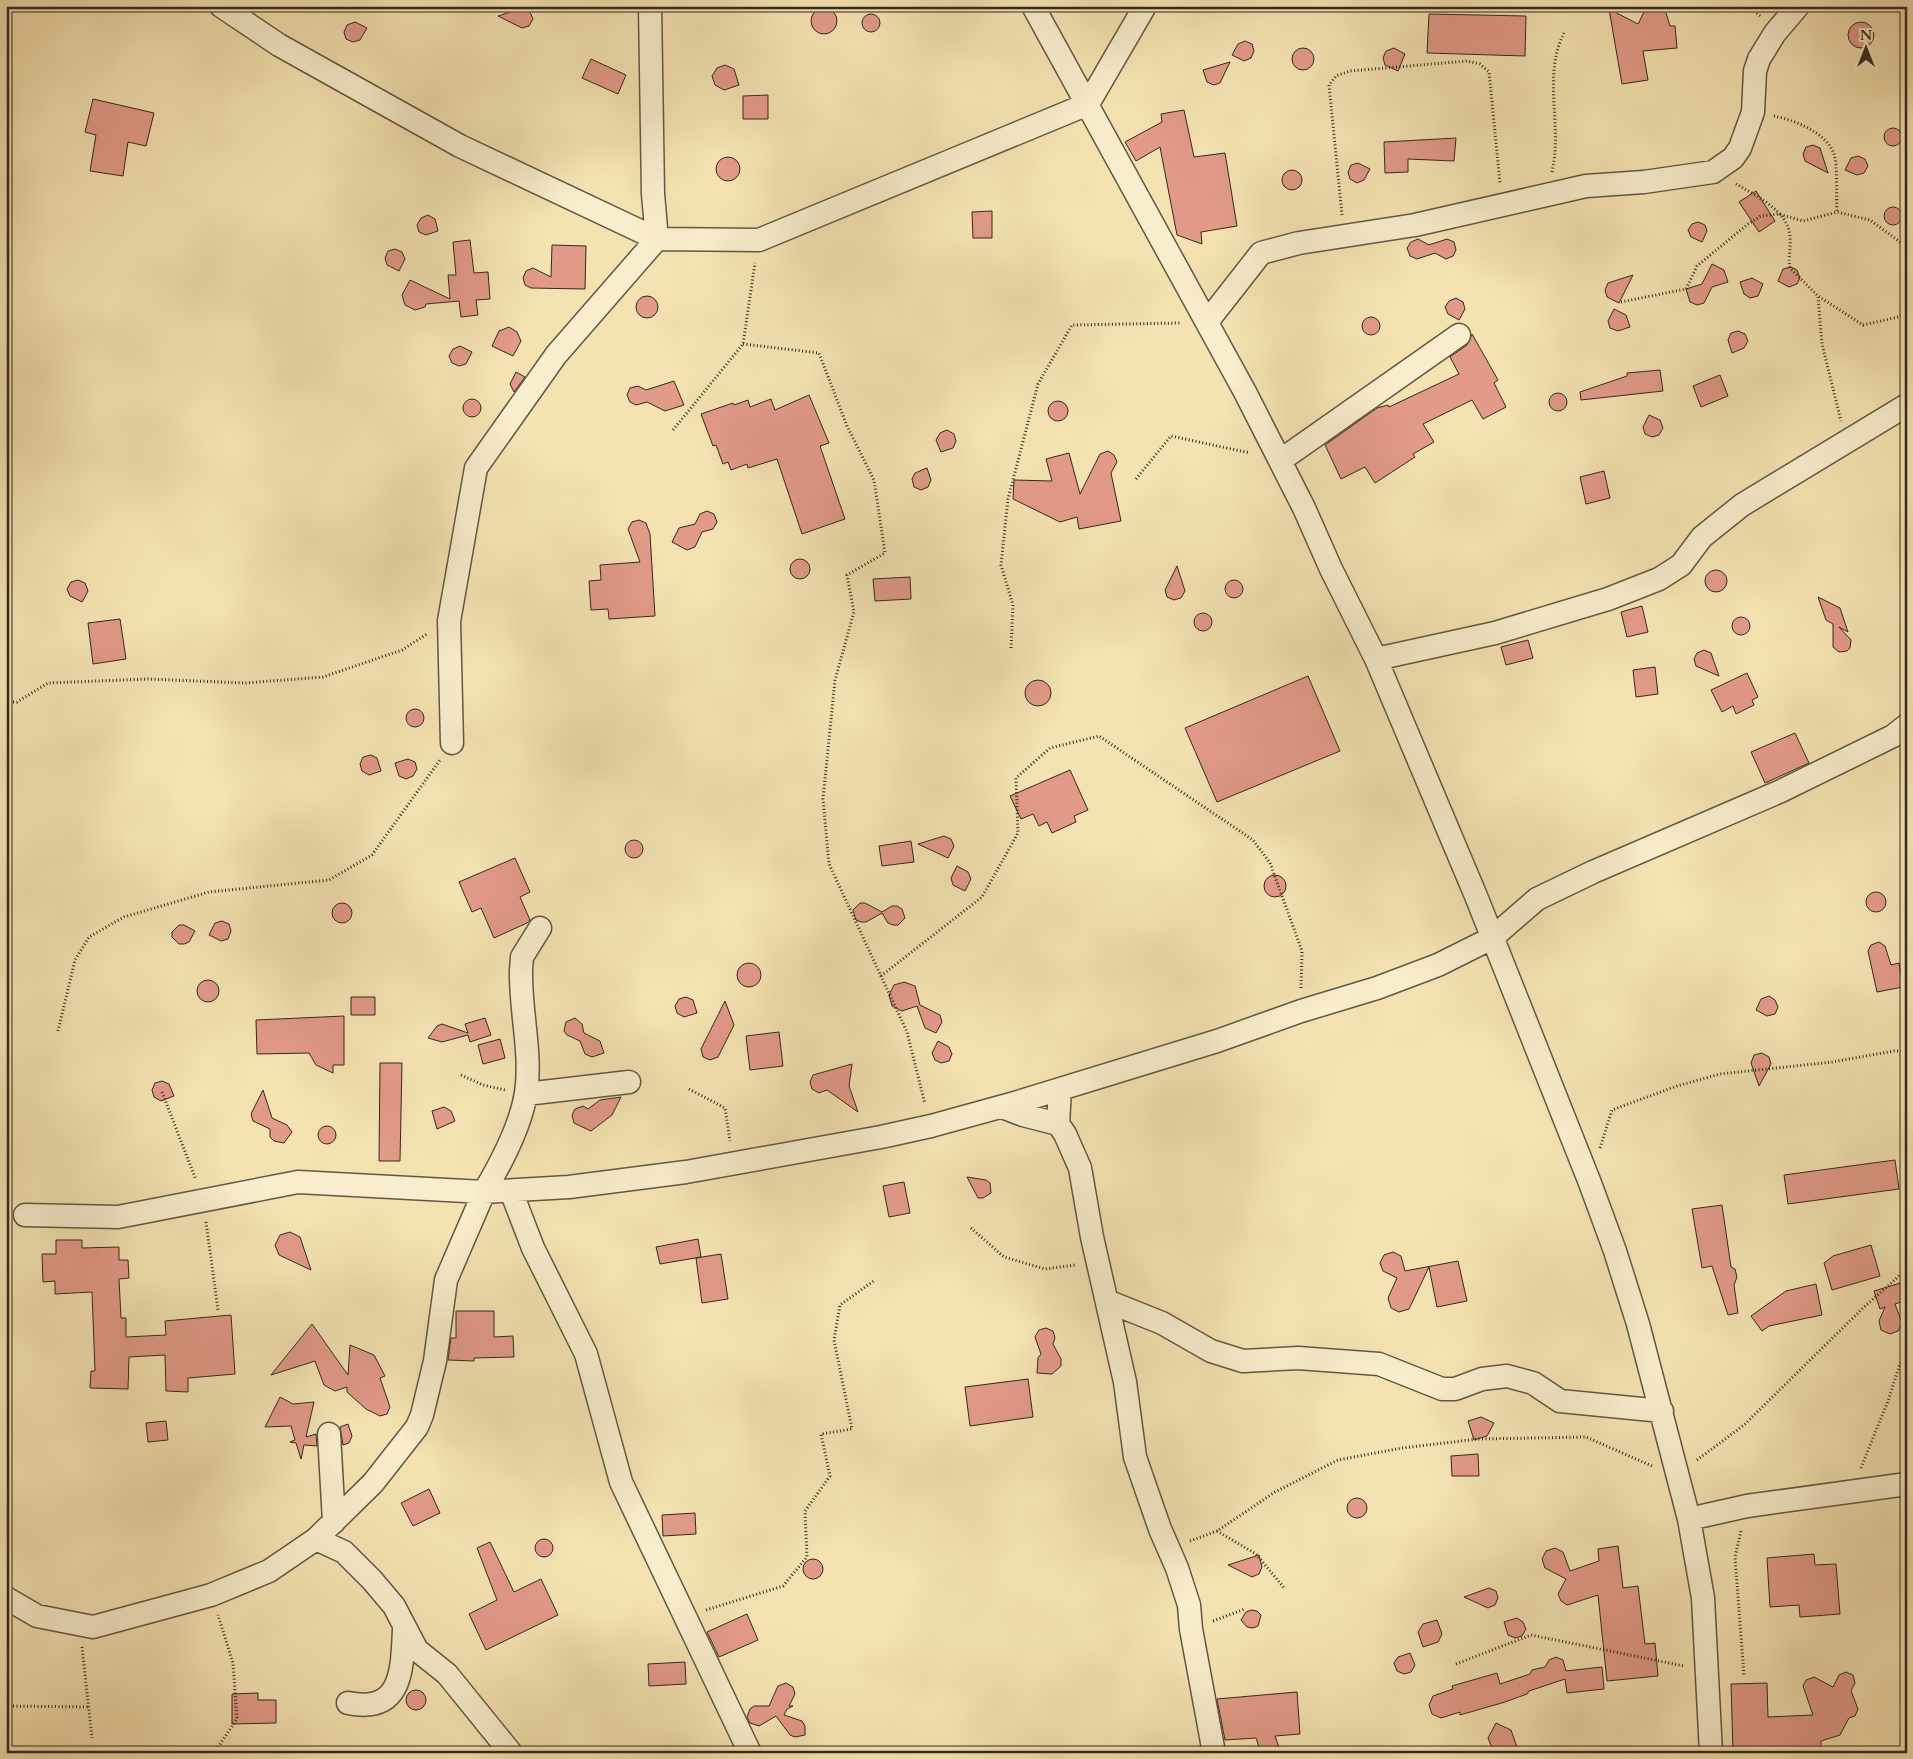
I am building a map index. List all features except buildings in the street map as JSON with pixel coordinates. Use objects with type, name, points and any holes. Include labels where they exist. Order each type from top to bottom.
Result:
[{"type":"street","points":[[221,6],[279,45],[460,146],[657,239],[759,240],[1088,104],[1145,6]]},
{"type":"street","points":[[452,744],[449,621],[476,468],[556,355],[657,239],[653,194],[650,6]]},
{"type":"street","points":[[1033,6],[1281,460],[1376,659],[1457,849],[1590,1183],[1618,1260],[1662,1411],[1689,1519],[1703,1598],[1711,1753]]},
{"type":"street","points":[[1207,322],[1260,253],[1299,243],[1415,225],[1586,186],[1644,182],[1713,172],[1733,158],[1740,148],[1753,112],[1754,72],[1759,59],[1775,33],[1798,6]]},
{"type":"street","points":[[1281,460],[1459,335]]},
{"type":"street","points":[[1376,659],[1513,628],[1608,599],[1659,579],[1681,565],[1702,538],[1742,505],[1907,405]]},
{"type":"street","points":[[25,1215],[118,1217],[298,1182],[484,1192],[568,1187],[686,1172],[931,1126],[1060,1090],[1217,1041],[1301,1011],[1377,988],[1429,968],[1492,938],[1537,899],[1593,872],[1782,791],[1893,736],[1907,725]]},
{"type":"street","points":[[6,1598],[37,1616],[93,1628],[211,1595],[269,1571],[316,1539],[385,1468],[417,1428],[435,1362],[446,1280],[484,1192],[503,1160],[526,1094],[527,1072],[521,970],[522,957],[540,928]]},
{"type":"street","points":[[526,1094],[629,1082]]},
{"type":"street","points":[[1060,1090],[1058,1124],[1065,1134],[1080,1168],[1106,1301],[1125,1382],[1135,1457],[1189,1605],[1191,1629],[1214,1753]]},
{"type":"street","points":[[1002,1107],[1023,1116],[1058,1124]]},
{"type":"street","points":[[503,1160],[517,1191],[533,1248],[586,1354],[621,1482],[750,1753]]},
{"type":"street","points":[[1106,1301],[1162,1323],[1211,1351],[1244,1361],[1298,1358],[1378,1364],[1442,1389],[1455,1389],[1482,1379],[1507,1376],[1533,1383],[1560,1401],[1662,1411]]},
{"type":"street","points":[[329,1434],[334,1522]]},
{"type":"street","points":[[1689,1519],[1746,1506],[1907,1484]]},
{"type":"street","points":[[316,1539],[344,1552],[372,1580],[394,1606],[404,1629],[417,1650],[447,1674],[511,1753]]},
{"type":"street","points":[[348,1703],[368,1705],[388,1698],[395,1690],[403,1651],[404,1629]]},
{"type":"path","points":[[1546,194],[1556,152],[1553,69],[1558,46],[1564,33]]},
{"type":"path","points":[[1344,237],[1329,85],[1336,76],[1350,71],[1467,61],[1480,64],[1489,72],[1503,206]]},
{"type":"path","points":[[1753,112],[1788,119],[1823,139],[1834,154],[1837,212]]},
{"type":"path","points":[[1713,172],[1761,198],[1779,214],[1790,235],[1790,268],[1818,296],[1863,325],[1907,315]]},
{"type":"path","points":[[1621,302],[1686,289],[1697,266],[1748,224],[1761,216],[1779,214],[1804,221],[1837,212],[1870,220],[1907,247]]},
{"type":"path","points":[[672,430],[743,344],[759,240]]},
{"type":"path","points":[[1818,296],[1822,344],[1846,442]]},
{"type":"path","points":[[1010,648],[1013,605],[1001,565],[1008,499],[1038,384],[1072,325],[1207,322]]},
{"type":"path","points":[[743,344],[819,353],[847,426],[874,480],[885,553],[847,575],[854,612],[834,680],[823,799],[829,864],[907,1032],[931,1126]]},
{"type":"path","points":[[1136,479],[1171,436],[1281,460]]},
{"type":"path","points":[[6,702],[17,702],[48,683],[148,678],[245,683],[323,677],[402,650],[449,621]]},
{"type":"path","points":[[881,976],[982,897],[1018,833],[1016,778],[1050,748],[1098,736],[1253,840],[1270,864],[1302,951],[1301,1011]]},
{"type":"path","points":[[58,1031],[75,960],[89,937],[124,917],[208,892],[329,880],[372,855],[452,744]]},
{"type":"path","points":[[1590,1183],[1612,1110],[1678,1086],[1720,1074],[1832,1062],[1894,1051],[1907,1051]]},
{"type":"path","points":[[461,1075],[483,1085],[526,1094]]},
{"type":"path","points":[[971,1228],[1004,1257],[1045,1269],[1098,1262]]},
{"type":"path","points":[[1170,1549],[1217,1531],[1275,1492],[1338,1460],[1402,1448],[1469,1440],[1586,1436],[1679,1477],[1701,1456],[1744,1425],[1864,1307],[1907,1269]]},
{"type":"path","points":[[684,1617],[782,1586],[807,1556],[804,1510],[830,1476],[821,1434],[852,1429],[834,1340],[840,1305],[875,1280]]},
{"type":"path","points":[[1852,1492],[1888,1402],[1906,1345]]},
{"type":"path","points":[[1744,1676],[1735,1556],[1746,1506]]},
{"type":"path","points":[[1217,1531],[1256,1554],[1285,1589]]},
{"type":"path","points":[[211,1595],[233,1663],[237,1719],[214,1753]]},
{"type":"path","points":[[1191,1629],[1245,1609]]},
{"type":"path","points":[[92,1738],[82,1642],[93,1628]]},
{"type":"path","points":[[1456,1664],[1531,1635],[1707,1670]]},
{"type":"path","points":[[6,1706],[88,1707]]}]
